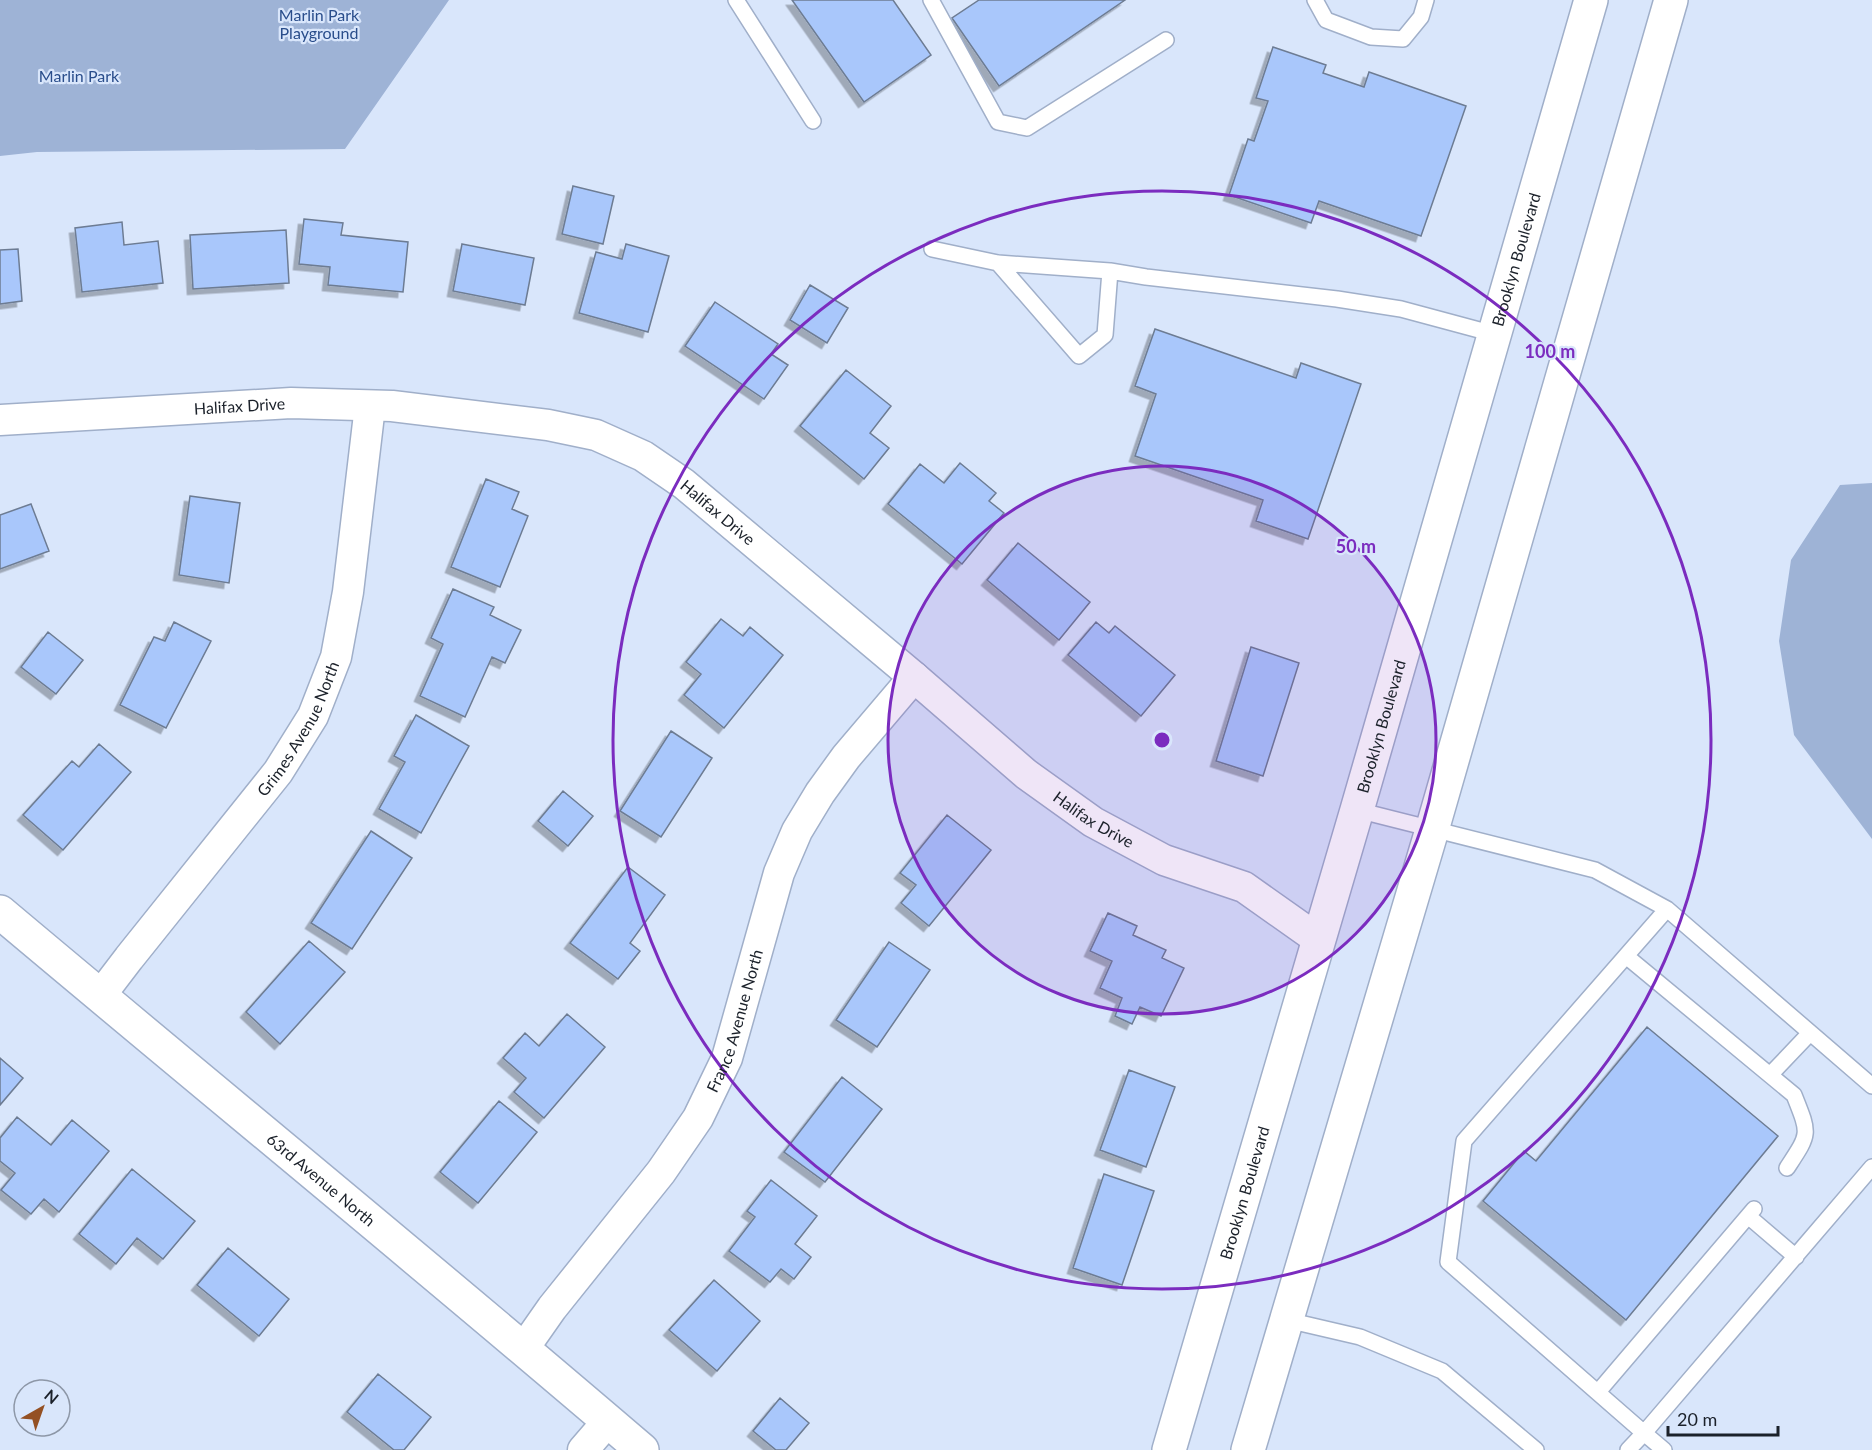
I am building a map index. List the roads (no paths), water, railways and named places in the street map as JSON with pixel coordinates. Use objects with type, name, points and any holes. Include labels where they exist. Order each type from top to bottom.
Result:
[{"type":"main road","name":"Brooklyn Boulevard","points":[[1169,1450],[1358,810],[1591,0]]},
{"type":"main road","points":[[1248,1450],[1431,830],[1671,0]]},
{"type":"main road","name":"63rd Avenue North","points":[[0,912],[308,1171],[524,1348],[642,1450]]},
{"type":"street","name":"Halifax Drive","points":[[0,420],[291,403],[392,406],[548,425],[596,435],[643,456],[684,484],[1026,774],[1093,822],[1164,860],[1244,887],[1319,940]]},
{"type":"street","name":"Grimes Avenue North","points":[[100,996],[278,772],[313,716],[336,657],[348,592],[370,406]]},
{"type":"street","name":"France Avenue North","points":[[524,1348],[552,1308],[661,1172],[698,1118],[727,1058],[776,883],[797,831],[820,793],[846,757],[914,677]]},
{"type":"street","points":[[583,1450],[608,1421]]},
{"type":"lane","points":[[736,0],[813,121]]},
{"type":"lane","points":[[931,0],[998,122],[1028,128],[1166,40]]},
{"type":"lane","points":[[1315,0],[1326,20],[1371,37],[1402,39],[1421,17],[1426,0]]},
{"type":"lane","points":[[932,249],[998,263],[1110,271],[1401,309],[1494,334]]},
{"type":"lane","points":[[998,263],[1079,356],[1105,335],[1110,271]]},
{"type":"lane","points":[[1358,810],[1594,870],[1667,909],[1872,1086]]},
{"type":"lane","points":[[1664,1450],[1448,1262],[1464,1141],[1667,909]]},
{"type":"lane","points":[[1626,956],[1794,1095],[1805,1122],[1806,1139],[1787,1168]]},
{"type":"lane","points":[[1770,1075],[1810,1033]]},
{"type":"lane","points":[[1628,1450],[1796,1257],[1866,1186],[1872,1167]]},
{"type":"lane","points":[[1598,1392],[1751,1212],[1796,1257]]},
{"type":"lane","points":[[1287,1320],[1360,1337],[1442,1371],[1536,1450]]},
{"type":"park label","name":"Marlin Park Playground","points":[[319,24]]},
{"type":"park label","name":"Marlin Park","points":[[79,76]]}]
